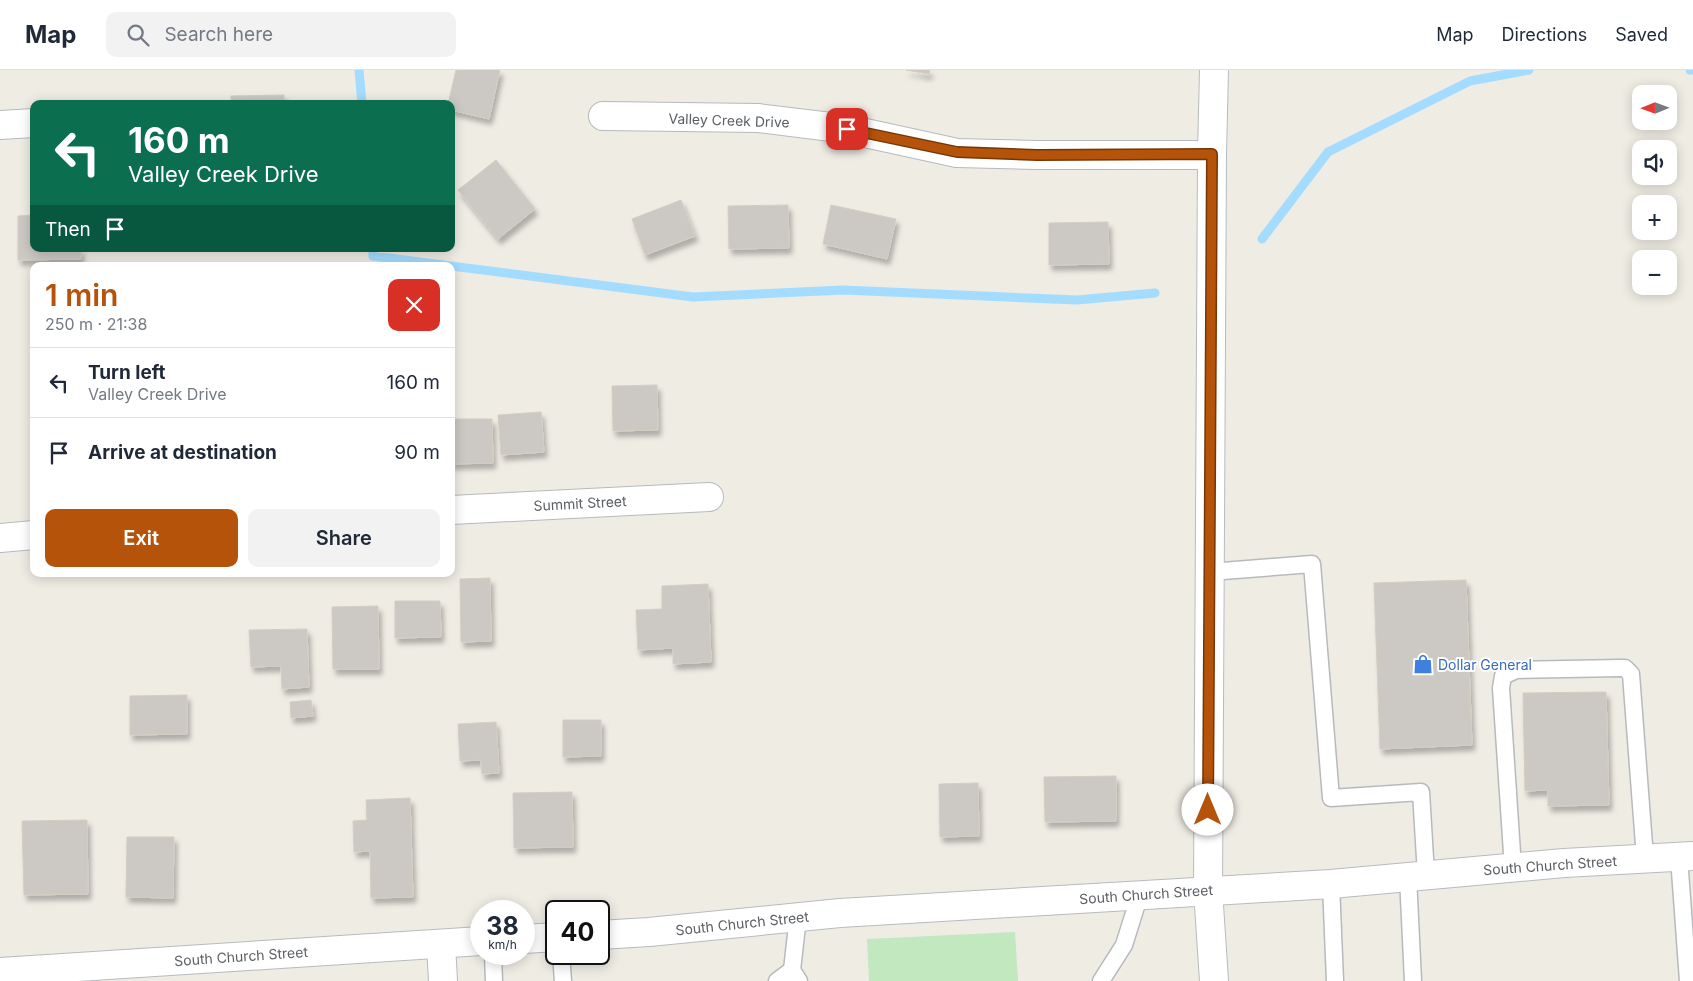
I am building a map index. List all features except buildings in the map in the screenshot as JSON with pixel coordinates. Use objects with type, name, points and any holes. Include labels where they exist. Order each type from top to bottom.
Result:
[{"type":"street","points":[[1214,70],[1208,890],[1214,981]]},
{"type":"street","name":"Valley Creek Drive","points":[[603,116],[766,118],[847,129],[957,152],[1037,155],[1212,154]]},
{"type":"street","points":[[0,125],[30,123]]},
{"type":"street","name":"Summit Street","points":[[455,510],[709,497]]},
{"type":"street","points":[[0,538],[30,536]]},
{"type":"street","name":"South Church Street","points":[[610,934],[849,913],[1331,884],[1513,868],[1686,856]]},
{"type":"street","name":"South Church Street","points":[[0,972],[470,943]]},
{"type":"street","points":[[441,944],[443,981]]},
{"type":"lane","points":[[1210,572],[1312,564],[1330,798],[1421,792],[1413,981]]},
{"type":"lane","points":[[1513,868],[1501,688],[1503,676],[1516,670],[1621,668],[1629,671],[1631,674],[1645,858]]},
{"type":"lane","points":[[1686,856],[1688,981]]},
{"type":"lane","points":[[1331,884],[1335,981]]},
{"type":"lane","points":[[1101,981],[1124,945],[1140,894]]},
{"type":"lane","points":[[777,981],[796,975],[798,917]]},
{"type":"lane","points":[[493,965],[494,981]]},
{"type":"lane","points":[[562,965],[563,981]]},
{"type":"green space","points":[[1015,932],[1018,981],[869,981],[867,939]]},
{"type":"waterway","points":[[359,70],[362,100]]},
{"type":"waterway","points":[[1262,239],[1328,152],[1470,81],[1529,70]]},
{"type":"waterway","points":[[373,252],[373,256],[420,262]]},
{"type":"waterway","points":[[455,267],[693,297],[843,290],[1077,300],[1155,293]]},
{"type":"place","name":"Dollar General","points":[[1423,664]]},
{"type":"route","points":[[847,129],[910,144],[957,152],[1037,155],[1212,154],[1208,810]]}]
